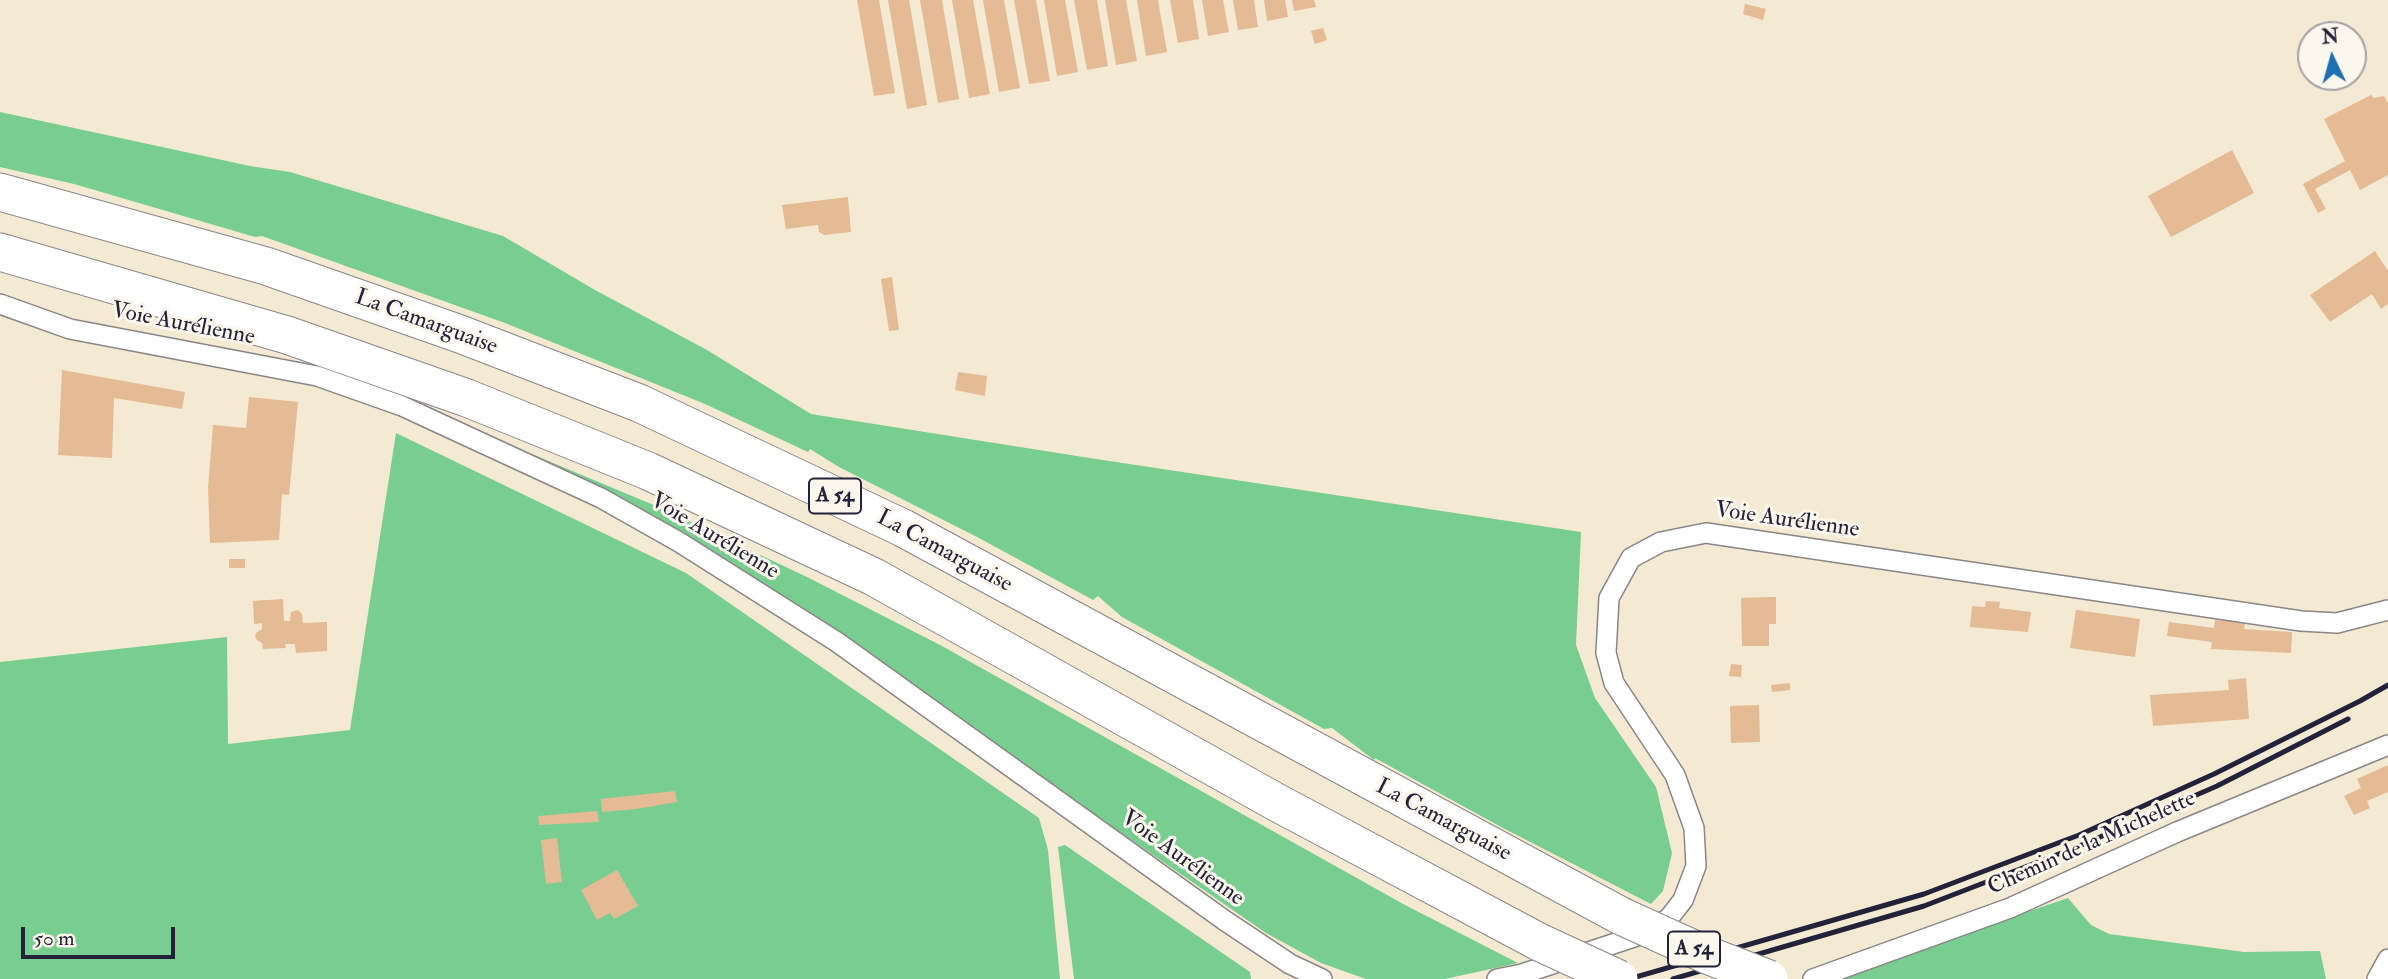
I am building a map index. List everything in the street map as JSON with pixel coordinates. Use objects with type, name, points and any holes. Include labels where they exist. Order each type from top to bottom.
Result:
[{"type":"highway","name":"La Camarguaise","points":[[0,192],[266,265],[460,334],[639,403],[903,528],[1621,916],[1769,979]]},
{"type":"highway","name":"A 54","points":[[0,252],[287,335],[467,398],[648,471],[874,578],[1276,802],[1539,942],[1619,979]]},
{"type":"street","name":"Voie Aurélienne","points":[[0,304],[71,329],[317,376],[402,406],[601,498],[680,542],[837,642],[1224,920],[1290,964],[1322,979]]},
{"type":"street","name":"Voie Aurélienne","points":[[1497,979],[1522,974],[1643,934],[1669,918],[1683,900],[1696,866],[1695,828],[1675,775],[1614,683],[1606,653],[1609,598],[1631,558],[1661,542],[1706,533],[2301,621],[2337,623],[2388,610]]},
{"type":"street","name":"Chemin de la Michelette","points":[[1813,979],[2010,908],[2177,832],[2388,744]]},
{"type":"street","points":[[2377,979],[2388,959]]},
{"type":"green space","points":[[0,112],[250,166],[290,172],[503,236],[595,290],[707,350],[811,414],[1581,532],[1576,645],[1595,698],[1656,787],[1672,853],[1663,891],[1651,904],[1503,828],[1375,758],[1374,760],[1332,728],[1324,729],[1122,617],[1098,596],[1093,600],[839,467],[810,449],[808,452],[705,404],[505,323],[262,236],[255,237],[74,184],[0,167]]},
{"type":"green space","points":[[437,419],[515,447],[663,509],[809,578],[942,646],[1405,905],[1518,963],[1445,979],[1366,979],[1321,963],[1266,933],[832,633]]},
{"type":"green space","points":[[396,433],[686,573],[1039,818],[1048,850],[1060,979],[0,979],[0,662],[227,637],[228,744],[350,730]]},
{"type":"green space","points":[[1065,845],[1250,972],[1251,979],[1074,979],[1058,847]]},
{"type":"green space","points":[[2068,898],[2091,925],[2109,934],[2244,952],[2320,951],[2326,979],[1840,979],[1838,976]]},
{"type":"building","points":[[857,0],[879,0],[895,93],[874,96]]},
{"type":"building","points":[[888,0],[909,0],[927,105],[907,109]]},
{"type":"building","points":[[920,0],[942,0],[959,99],[938,103]]},
{"type":"building","points":[[952,0],[973,0],[990,94],[969,98]]},
{"type":"building","points":[[983,0],[1004,0],[1020,88],[999,92]]},
{"type":"building","points":[[1014,0],[1036,0],[1050,81],[1029,84]]},
{"type":"building","points":[[1044,0],[1065,0],[1078,72],[1057,76]]},
{"type":"building","points":[[1074,0],[1097,0],[1108,66],[1087,70]]},
{"type":"building","points":[[1105,0],[1126,0],[1137,61],[1116,65]]},
{"type":"building","points":[[1137,0],[1158,0],[1167,52],[1146,56]]},
{"type":"building","points":[[1170,0],[1193,0],[1199,39],[1178,43]]},
{"type":"building","points":[[1202,0],[1223,0],[1229,32],[1208,36]]},
{"type":"building","points":[[1233,0],[1254,0],[1258,27],[1238,30]]},
{"type":"building","points":[[1264,0],[1285,0],[1288,17],[1267,21]]},
{"type":"building","points":[[1292,0],[1314,0],[1316,7],[1294,11]]},
{"type":"building","points":[[1745,4],[1766,9],[1763,20],[1743,14]]},
{"type":"building","points":[[1323,28],[1327,40],[1315,44],[1311,31]]},
{"type":"building","points":[[2371,95],[2374,98],[2384,96],[2388,104],[2388,175],[2360,190],[2350,170],[2315,189],[2326,209],[2318,213],[2303,184],[2345,161],[2324,119]]},
{"type":"building","points":[[2232,150],[2254,193],[2171,237],[2148,196]]},
{"type":"building","points":[[848,197],[851,232],[824,235],[819,232],[818,225],[786,229],[782,205]]},
{"type":"building","points":[[2375,251],[2388,271],[2388,304],[2381,309],[2372,294],[2330,322],[2310,295]]},
{"type":"building","points":[[892,277],[899,330],[889,331],[881,279]]},
{"type":"building","points":[[62,370],[185,392],[182,409],[114,398],[112,458],[58,455]]},
{"type":"building","points":[[958,372],[987,376],[985,396],[955,390]]},
{"type":"building","points":[[249,397],[298,402],[289,495],[282,494],[279,540],[210,543],[208,488],[213,425],[246,428]]},
{"type":"building","points":[[229,559],[245,559],[245,568],[229,568]]},
{"type":"building","points":[[1776,597],[1776,624],[1769,624],[1769,646],[1742,646],[1741,598]]},
{"type":"building","points":[[283,599],[284,621],[290,621],[291,612],[298,610],[302,614],[303,623],[327,622],[327,651],[296,653],[295,644],[285,644],[286,648],[263,649],[262,643],[255,636],[262,629],[262,623],[254,624],[253,601]]},
{"type":"building","points":[[1986,601],[2000,602],[1999,608],[2031,612],[2028,632],[1970,627],[1972,606],[1985,607]]},
{"type":"building","points":[[2076,610],[2140,619],[2135,657],[2070,648]]},
{"type":"building","points":[[2215,620],[2245,622],[2244,629],[2292,632],[2291,653],[2211,649],[2212,642],[2167,636],[2169,622],[2214,628]]},
{"type":"building","points":[[1731,664],[1742,665],[1741,677],[1729,676]]},
{"type":"building","points":[[2246,678],[2249,719],[2153,726],[2150,695],[2229,690],[2228,680]]},
{"type":"building","points":[[1790,683],[1790,690],[1772,692],[1771,685]]},
{"type":"building","points":[[1759,705],[1760,742],[1731,743],[1730,706]]},
{"type":"building","points":[[2388,765],[2388,792],[2367,801],[2370,808],[2354,815],[2344,796],[2361,788],[2357,779]]},
{"type":"building","points":[[675,791],[677,802],[602,812],[601,799]]},
{"type":"building","points":[[597,811],[599,822],[539,825],[538,816]]},
{"type":"building","points":[[557,838],[562,882],[546,884],[541,840]]},
{"type":"building","points":[[617,870],[638,906],[614,919],[610,913],[597,920],[581,890]]},
{"type":"railway","points":[[1629,979],[1924,894],[2079,835],[2214,774],[2388,685]]},
{"type":"railway","points":[[1673,979],[1924,906],[2077,847],[2217,786],[2348,719]]}]
